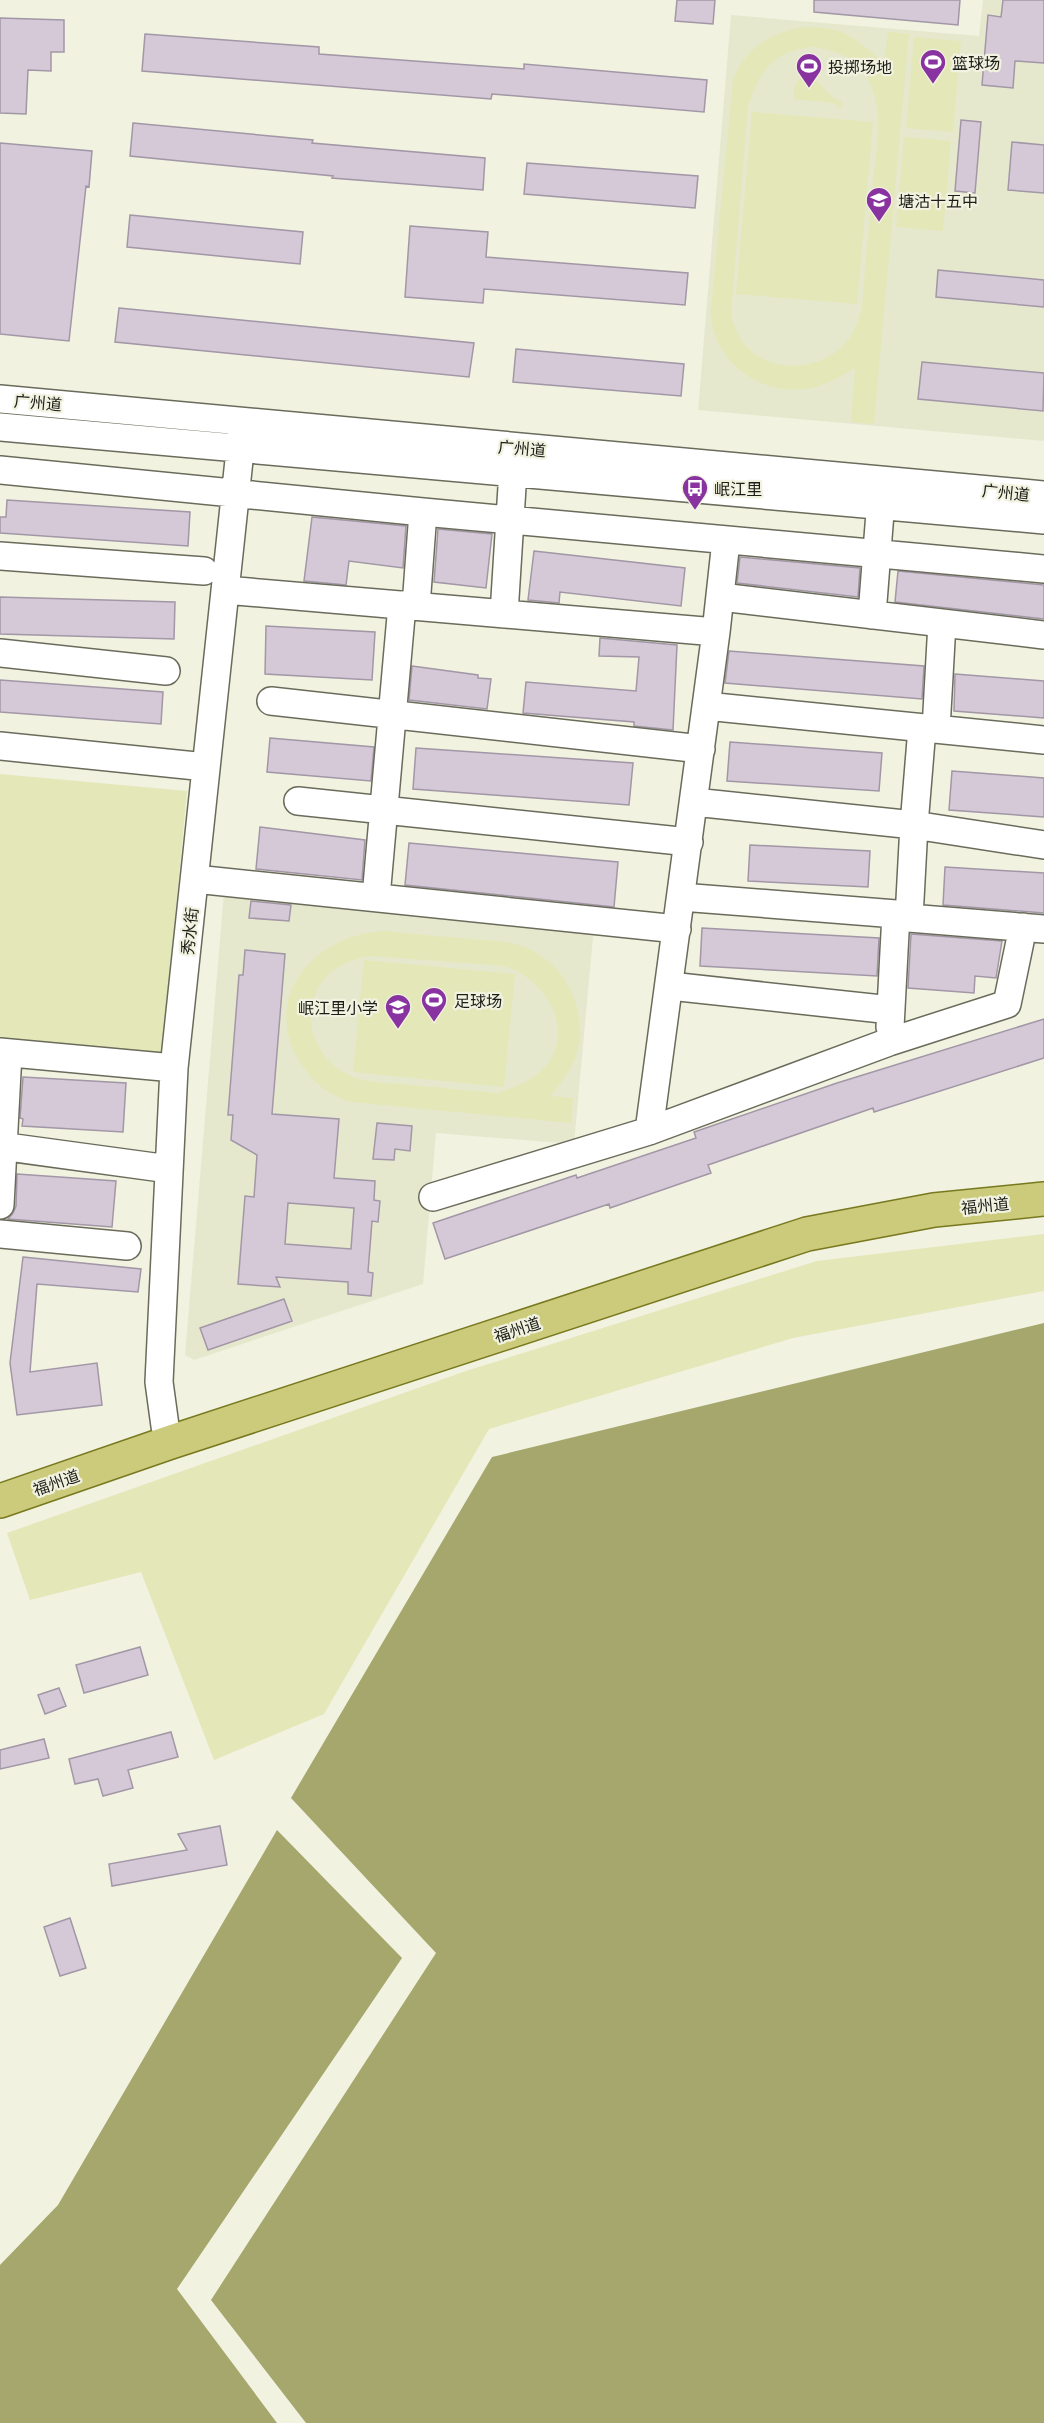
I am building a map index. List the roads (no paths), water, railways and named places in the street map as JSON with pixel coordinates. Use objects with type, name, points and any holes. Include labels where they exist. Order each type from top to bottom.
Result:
[{"type":"main road","name":"福州道","points":[[0,1501],[168,1434],[791,1225],[980,1190],[1044,1184]]},
{"type":"main road","name":"福州道","points":[[0,1484],[168,1434],[807,1234],[934,1210],[1044,1199]]},
{"type":"street","name":"广州道","points":[[0,399],[243,420],[513,460]]},
{"type":"street","name":"秀水街","points":[[168,1434],[159,1382],[174,1068],[243,420]]},
{"type":"street","name":"广州道","points":[[0,428],[240,449],[513,460],[882,493],[1044,520]]},
{"type":"street","points":[[504,614],[513,460]]},
{"type":"street","points":[[0,470],[726,541],[1044,569]]},
{"type":"street","name":"广州道","points":[[882,493],[1044,495]]},
{"type":"street","points":[[872,615],[882,493]]},
{"type":"street","points":[[376,897],[392,715],[423,512]]},
{"type":"street","points":[[649,1131],[721,597],[726,541]]},
{"type":"street","points":[[0,556],[204,571]]},
{"type":"street","points":[[225,590],[716,633]]},
{"type":"street","points":[[721,597],[1044,635]]},
{"type":"street","points":[[889,1042],[914,825],[942,623]]},
{"type":"street","points":[[0,653],[166,671]]},
{"type":"street","points":[[270,700],[701,749]]},
{"type":"street","points":[[706,706],[1044,740]]},
{"type":"street","points":[[0,746],[206,767]]},
{"type":"street","points":[[298,801],[385,812],[688,842]]},
{"type":"street","points":[[694,802],[914,825],[1044,845]]},
{"type":"street","points":[[195,879],[677,929]]},
{"type":"street","points":[[433,1197],[649,1131],[889,1042],[1007,1004],[1034,928],[681,897]]},
{"type":"street","points":[[670,986],[891,1010]]},
{"type":"street","points":[[0,1205],[4,1053],[174,1068]]},
{"type":"street","points":[[2,1146],[169,1168]]},
{"type":"street","points":[[0,1234],[127,1246]]},
{"type":"place","name":"篮球场","points":[[933,85]]},
{"type":"place","name":"投掷场地","points":[[809,89]]},
{"type":"place","name":"塘沽十五中","points":[[879,223]]},
{"type":"place","name":"岷江里","points":[[695,511]]},
{"type":"place","name":"足球场","points":[[434,1023]]},
{"type":"place","name":"岷江里小学","points":[[398,1030]]}]
